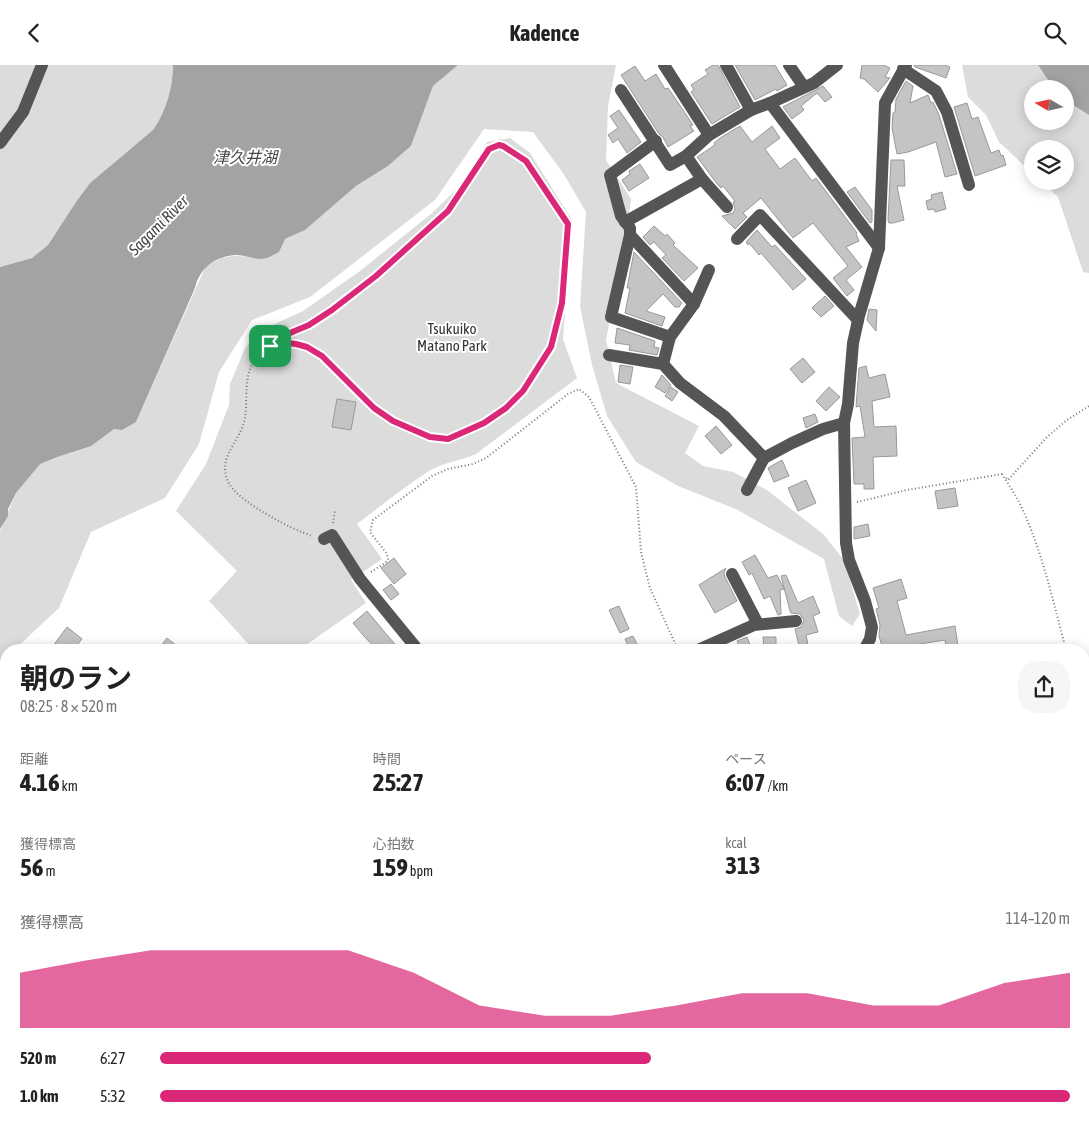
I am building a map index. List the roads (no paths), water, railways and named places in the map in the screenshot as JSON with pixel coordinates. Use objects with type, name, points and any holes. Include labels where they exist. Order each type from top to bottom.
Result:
[{"type":"street","points":[[0,143],[22,112],[42,65]]},
{"type":"street","points":[[664,65],[709,135]]},
{"type":"street","points":[[726,65],[751,110]]},
{"type":"street","points":[[789,65],[804,87]]},
{"type":"street","points":[[621,89],[670,165],[686,156],[709,135],[751,110],[814,83],[837,65]]},
{"type":"street","points":[[867,644],[872,627],[865,601],[849,560],[846,543],[844,423],[848,403],[853,343],[879,248],[885,103],[904,67],[936,91],[947,112],[969,185]]},
{"type":"street","points":[[770,103],[879,248]]},
{"type":"street","points":[[656,141],[610,175],[621,216],[630,228],[611,317],[670,337]]},
{"type":"street","points":[[686,156],[702,179],[727,207]]},
{"type":"street","points":[[625,221],[702,179]]},
{"type":"street","points":[[737,239],[760,215],[858,320]]},
{"type":"street","points":[[630,235],[694,304]]},
{"type":"street","points":[[663,365],[670,337],[694,304],[709,270]]},
{"type":"street","points":[[609,355],[663,365],[680,383],[724,416],[764,458]]},
{"type":"street","points":[[747,490],[764,458],[823,429],[844,423]]},
{"type":"street","points":[[324,539],[332,535],[359,577],[413,644]]},
{"type":"street","points":[[732,573],[758,624]]},
{"type":"street","points":[[712,644],[758,624],[796,621]]},
{"type":"water","name":"津久井湖","points":[[173,65],[458,65],[433,86],[411,146],[388,166],[356,186],[305,230],[285,239],[279,252],[268,258],[261,259],[240,255],[229,256],[216,260],[205,269],[197,281],[136,422],[122,430],[114,429],[91,446],[40,464],[16,493],[8,509],[8,516],[0,529],[0,267],[32,258],[48,245],[90,183],[153,130],[162,115],[168,99]]},
{"type":"water","points":[[1038,65],[1089,65],[1089,115],[1074,106],[1074,80],[1048,80]]},
{"type":"water label","name":"Sagami River","points":[[158,225]]},
{"type":"park label","name":"Tsukuiko Matano Park","points":[[452,336]]}]
